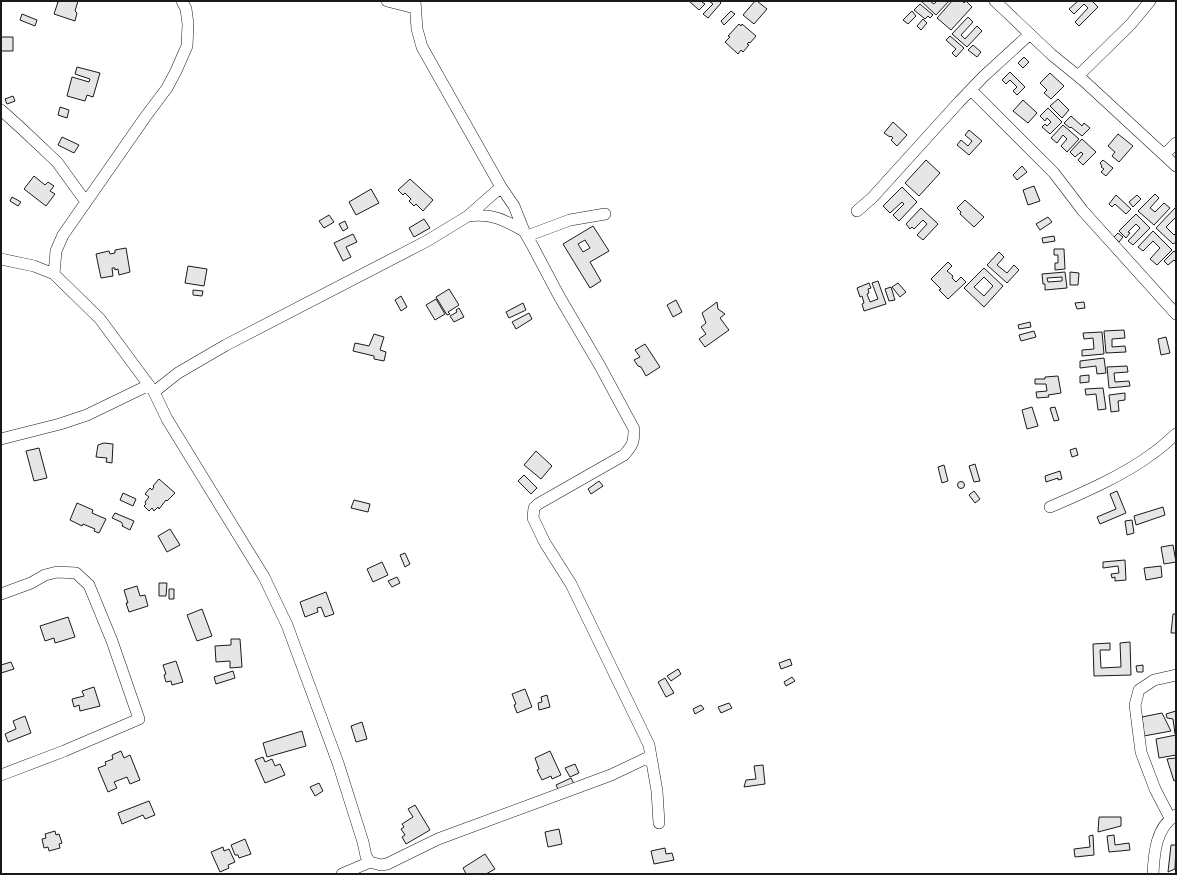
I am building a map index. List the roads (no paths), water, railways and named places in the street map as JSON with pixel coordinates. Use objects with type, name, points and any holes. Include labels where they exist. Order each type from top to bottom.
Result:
[{"type":"street","points":[[54,274],[56,251],[63,235],[166,88],[176,71],[187,46],[188,24],[186,9],[182,1]]},
{"type":"street","points":[[387,1],[415,4],[417,29],[422,47],[434,71],[501,187],[514,206],[525,234],[634,429],[634,440],[632,447],[624,455],[538,504],[534,508],[533,518],[545,543],[570,584],[649,745],[657,791],[659,823]]},
{"type":"street","points":[[995,1],[1052,55],[1078,76],[1176,166]]},
{"type":"street","points":[[1078,76],[1131,24],[1150,1]]},
{"type":"street","points":[[856,211],[872,198],[971,90],[1030,34]]},
{"type":"street","points":[[971,90],[1054,173],[1083,211],[1176,314]]},
{"type":"street","points":[[1,110],[57,162],[86,202]]},
{"type":"street","points":[[1164,155],[1176,142]]},
{"type":"street","points":[[1,439],[60,424],[151,388],[226,345],[427,241],[468,216],[501,187]]},
{"type":"street","points":[[468,216],[483,214],[494,217],[525,234],[570,220],[605,214]]},
{"type":"street","points":[[1,259],[34,266],[54,274],[100,319],[151,388],[171,425],[264,577],[287,625],[338,763],[366,856],[370,862]]},
{"type":"street","points":[[1050,506],[1082,494],[1134,466],[1152,454],[1176,434]]},
{"type":"street","points":[[1,594],[31,583],[45,575],[57,572],[76,573],[89,585],[112,641],[140,718],[64,752],[1,775]]},
{"type":"street","points":[[1153,874],[1153,861],[1159,834],[1173,816],[1155,789],[1141,752],[1136,704],[1139,690],[1154,680],[1176,675]]},
{"type":"street","points":[[342,874],[370,862],[381,865],[387,864],[412,850],[438,839],[611,775],[651,756]]},
{"type":"street","points":[[387,864],[392,874]]}]
